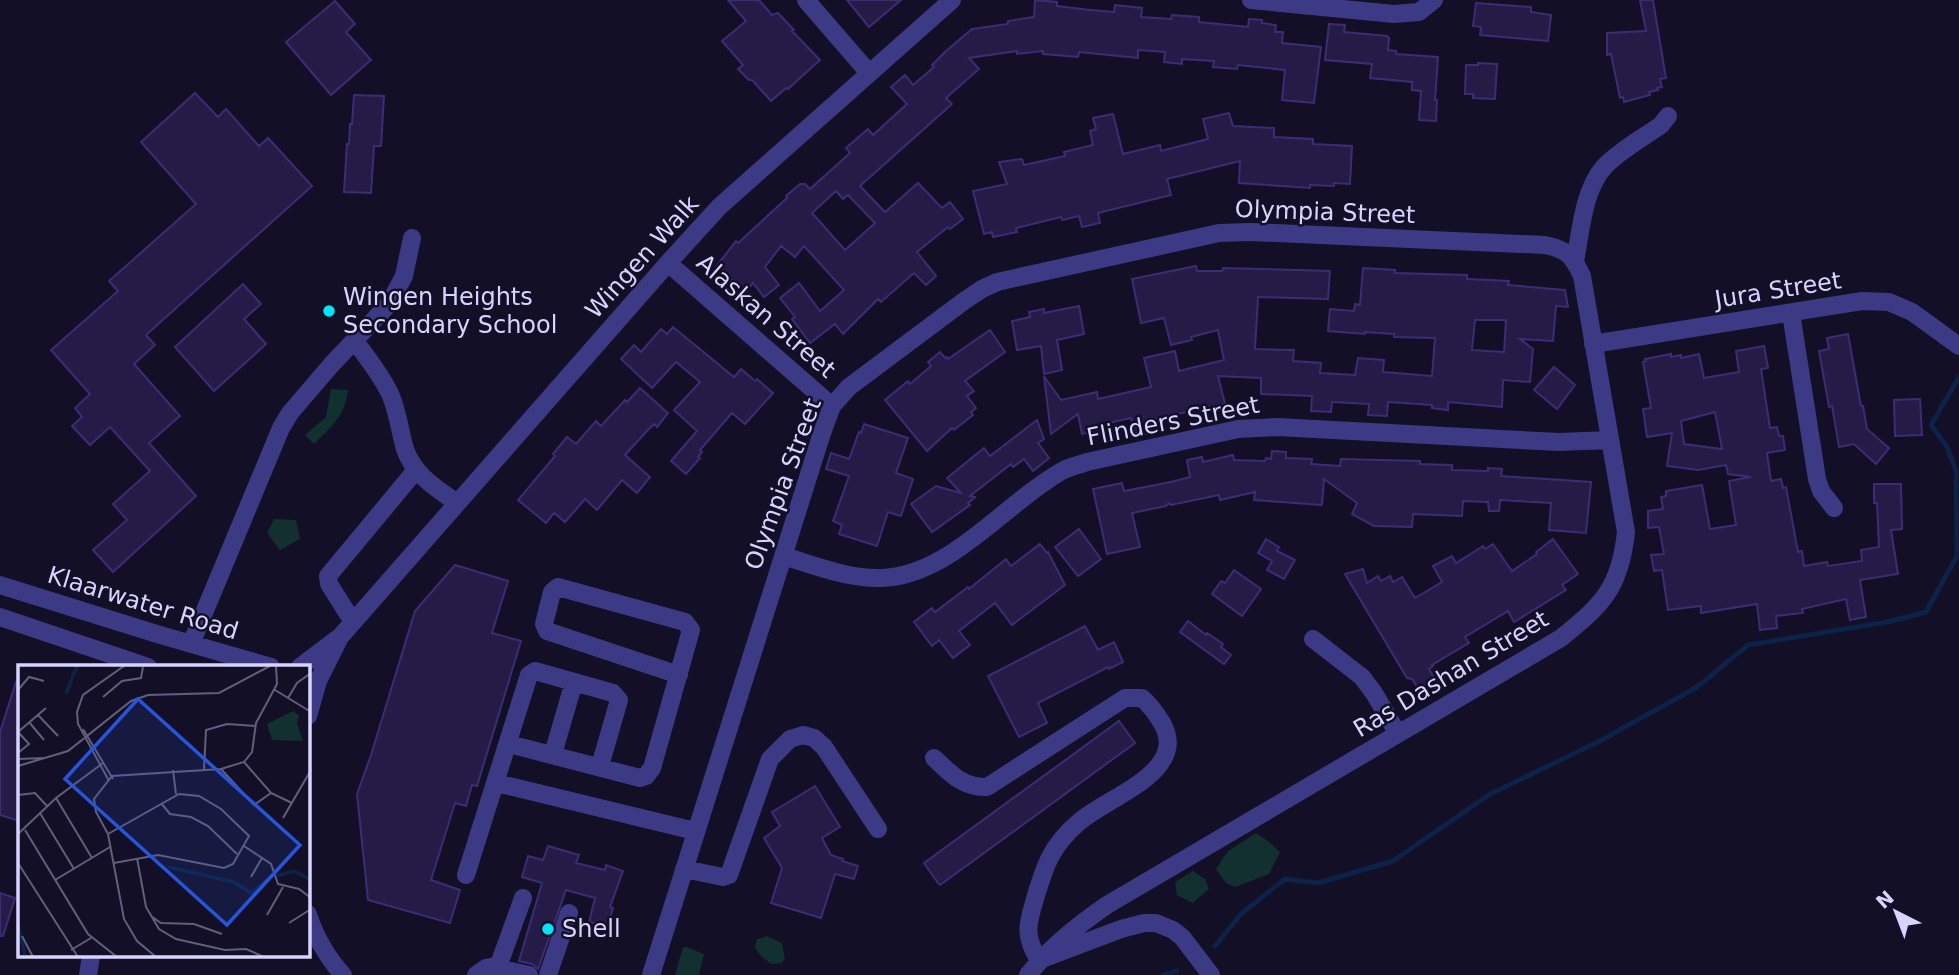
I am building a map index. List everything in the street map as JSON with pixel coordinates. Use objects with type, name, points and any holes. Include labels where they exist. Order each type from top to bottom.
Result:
[{"type":"street","points":[[806,0],[869,73]]},
{"type":"street","name":"Wingen Walk","points":[[313,679],[340,637],[719,207],[952,0]]},
{"type":"street","points":[[1251,0],[1394,14],[1419,12],[1434,0]]},
{"type":"street","points":[[1575,261],[1593,184],[1604,168],[1661,125],[1668,116]]},
{"type":"street","name":"Olympia Street","points":[[651,975],[832,406],[849,387],[982,289],[997,282],[1219,233],[1251,232],[1545,245],[1566,251],[1575,261]]},
{"type":"street","points":[[191,644],[281,428],[290,413],[332,364],[389,304],[404,276],[412,238]]},
{"type":"street","name":"Ras Dashan Street","points":[[1028,975],[1039,960],[1077,926],[1107,905],[1561,638],[1594,611],[1614,584],[1623,556],[1626,532],[1582,276],[1575,261]]},
{"type":"street","name":"Alaskan Street","points":[[668,263],[832,406]]},
{"type":"street","name":"Jura Street","points":[[1593,344],[1863,301],[1889,302],[1912,312],[1959,346]]},
{"type":"street","points":[[1791,313],[1817,479],[1821,491],[1834,509]]},
{"type":"street","points":[[355,341],[391,398],[405,449],[415,470],[457,503]]},
{"type":"street","name":"Flinders Street","points":[[783,556],[852,576],[881,579],[910,575],[940,562],[1037,487],[1064,470],[1087,462],[1238,429],[1277,427],[1559,442],[1610,440]]},
{"type":"street","points":[[353,622],[329,584],[328,576],[415,470]]},
{"type":"street","name":"Klaarwater Road","points":[[0,585],[264,665]]},
{"type":"street","points":[[509,744],[640,778],[651,772],[679,675],[691,630],[685,621],[560,587],[554,590],[544,624],[547,631],[679,675]]},
{"type":"street","points":[[0,617],[143,665]]},
{"type":"street","points":[[149,665],[157,634]]},
{"type":"street","name":"Wingen Walk","points":[[302,665],[340,637]]},
{"type":"street","points":[[1313,639],[1362,677],[1398,734]]},
{"type":"street","points":[[466,875],[532,671],[613,693],[619,700],[600,766]]},
{"type":"street","points":[[310,701],[313,679]]},
{"type":"street","points":[[553,754],[574,682]]},
{"type":"street","points":[[933,758],[963,783],[975,788],[987,787],[1125,698],[1142,698],[1153,707],[1168,734],[1168,749],[1162,762],[1153,774],[1080,821],[1051,854],[1030,916],[1029,941],[1039,960],[1121,929],[1156,923],[1182,937],[1212,975]]},
{"type":"street","points":[[684,869],[723,877],[729,875],[770,759],[790,738],[803,735],[814,738],[824,747],[878,829]]},
{"type":"street","points":[[496,783],[695,831]]},
{"type":"street","points":[[498,967],[523,898]]},
{"type":"street","points":[[548,975],[569,913]]},
{"type":"street","points":[[310,922],[330,961],[343,975]]},
{"type":"street","points":[[476,975],[486,968],[498,967],[529,975]]},
{"type":"green space","points":[[331,389],[348,390],[344,407],[337,420],[314,444],[305,435],[326,417]]},
{"type":"green space","points":[[274,519],[296,520],[300,539],[280,550],[267,533]]},
{"type":"green space","points":[[1256,833],[1280,852],[1269,874],[1235,887],[1226,883],[1216,869],[1228,851]]},
{"type":"green space","points":[[1193,871],[1205,879],[1209,889],[1193,903],[1177,895],[1175,882]]},
{"type":"green space","points":[[767,936],[782,943],[785,959],[781,963],[771,964],[755,948],[757,939]]},
{"type":"green space","points":[[683,947],[704,954],[699,975],[675,975]]},
{"type":"building","points":[[728,0],[759,0],[772,15],[778,13],[820,60],[771,101],[738,69],[743,65],[722,41],[746,21]]},
{"type":"building","points":[[847,0],[901,0],[869,27]]},
{"type":"building","points":[[1035,0],[1057,2],[1057,6],[1114,12],[1115,5],[1142,8],[1141,17],[1199,17],[1199,22],[1248,27],[1249,19],[1262,20],[1262,23],[1276,25],[1275,32],[1283,32],[1282,43],[1321,47],[1314,103],[1282,100],[1285,70],[1238,65],[1237,69],[1213,67],[1214,61],[1182,59],[1182,64],[1164,62],[1165,52],[1138,50],[1138,58],[1079,52],[1078,57],[1043,54],[1043,51],[1017,54],[1017,51],[969,58],[979,69],[946,98],[952,104],[860,186],[885,212],[918,183],[942,208],[950,202],[963,219],[950,229],[948,227],[917,252],[936,276],[926,285],[914,273],[881,302],[878,299],[843,334],[835,324],[810,343],[780,298],[799,283],[820,311],[844,290],[804,246],[795,257],[781,246],[765,267],[779,285],[764,297],[753,283],[747,291],[715,268],[736,241],[738,243],[800,184],[805,184],[810,189],[850,153],[846,148],[868,129],[873,135],[907,104],[891,87],[905,75],[913,85],[972,29],[1034,17]],"holes":[[[836,191],[843,199],[848,195],[875,223],[845,250],[812,213]]]},
{"type":"building","points":[[1640,0],[1653,0],[1666,78],[1660,79],[1662,87],[1649,92],[1650,95],[1624,102],[1623,97],[1620,98],[1611,54],[1607,55],[1607,33],[1646,31]]},
{"type":"building","points":[[335,1],[355,24],[346,32],[371,60],[331,95],[286,42]]},
{"type":"building","points":[[1476,3],[1531,7],[1531,12],[1551,15],[1548,41],[1480,35],[1481,27],[1473,26]]},
{"type":"building","points":[[1329,24],[1345,25],[1344,32],[1387,36],[1388,50],[1396,51],[1396,54],[1438,57],[1436,121],[1419,120],[1421,91],[1412,90],[1412,82],[1370,78],[1372,64],[1325,60]]},
{"type":"building","points":[[1497,64],[1495,99],[1473,98],[1473,94],[1465,94],[1466,65]]},
{"type":"building","points":[[195,93],[218,117],[226,109],[259,146],[268,138],[312,186],[146,335],[155,345],[134,364],[180,416],[149,443],[196,496],[113,572],[93,550],[127,520],[113,504],[150,471],[110,427],[90,445],[72,426],[82,417],[75,408],[90,394],[51,350],[118,291],[109,281],[196,204],[141,142]]},
{"type":"building","points":[[354,95],[384,96],[381,146],[374,146],[371,193],[344,192]]},
{"type":"building","points":[[1229,113],[1233,126],[1274,128],[1274,137],[1313,139],[1313,144],[1352,146],[1350,184],[1310,185],[1310,188],[1239,183],[1240,161],[1167,179],[1171,195],[1098,213],[1100,223],[1082,227],[1079,216],[1062,220],[1061,217],[1016,228],[1017,232],[993,237],[992,232],[984,234],[973,191],[1007,184],[999,162],[1022,159],[1024,165],[1065,156],[1064,152],[1093,145],[1090,131],[1096,129],[1093,118],[1113,114],[1123,154],[1160,145],[1161,151],[1208,139],[1203,119]]},
{"type":"building","points":[[1196,266],[1197,271],[1222,271],[1223,268],[1330,271],[1328,299],[1258,297],[1255,349],[1294,350],[1293,361],[1321,363],[1320,373],[1355,375],[1358,358],[1384,360],[1383,372],[1432,376],[1435,338],[1328,331],[1330,309],[1354,311],[1355,304],[1360,305],[1363,268],[1395,270],[1395,273],[1467,275],[1467,279],[1509,281],[1508,285],[1565,290],[1568,307],[1556,306],[1553,341],[1520,339],[1533,349],[1530,382],[1503,380],[1502,407],[1448,402],[1448,410],[1432,408],[1432,405],[1388,402],[1387,416],[1368,415],[1369,404],[1332,402],[1331,412],[1311,411],[1312,396],[1261,394],[1261,378],[1218,376],[1225,404],[1153,419],[1155,432],[1135,436],[1131,418],[1104,424],[1105,428],[1082,434],[1078,414],[1051,434],[1044,376],[1061,400],[1097,392],[1098,399],[1151,387],[1144,358],[1175,351],[1179,371],[1224,360],[1218,330],[1171,345],[1164,318],[1141,323],[1132,279]],"holes":[[[1475,320],[1506,320],[1504,352],[1472,350]]]},
{"type":"building","points":[[243,284],[261,304],[244,319],[266,344],[214,391],[175,347]]},
{"type":"building","points":[[1079,306],[1084,334],[1057,340],[1062,370],[1044,374],[1041,346],[1017,350],[1012,321],[1030,317],[1029,312],[1044,309],[1044,313]]},
{"type":"building","points":[[673,327],[734,377],[741,369],[773,393],[745,424],[732,413],[700,450],[700,458],[686,474],[671,461],[697,431],[674,410],[700,382],[676,362],[652,388],[621,359],[634,345],[641,352],[661,329],[667,334]]},
{"type":"building","points":[[990,330],[1005,352],[965,381],[974,391],[967,396],[976,408],[971,412],[973,415],[954,430],[952,428],[927,451],[885,400],[931,366],[928,362],[940,352],[948,359]]},
{"type":"building","points":[[1848,334],[1867,429],[1889,448],[1876,464],[1854,444],[1839,447],[1832,406],[1829,407],[1819,351],[1829,349],[1827,338]]},
{"type":"building","points":[[1764,346],[1768,368],[1761,369],[1770,428],[1777,427],[1779,436],[1783,436],[1785,450],[1767,453],[1771,481],[1781,479],[1783,488],[1786,487],[1798,552],[1802,551],[1804,566],[1862,561],[1861,550],[1879,547],[1874,484],[1901,484],[1902,529],[1891,530],[1898,574],[1860,580],[1866,617],[1850,620],[1846,599],[1802,609],[1803,613],[1776,616],[1777,628],[1760,630],[1757,604],[1701,613],[1701,606],[1668,610],[1662,570],[1654,571],[1651,555],[1664,554],[1659,527],[1648,528],[1648,511],[1663,509],[1661,497],[1666,496],[1666,491],[1702,485],[1710,529],[1736,525],[1729,481],[1751,477],[1728,474],[1726,465],[1698,470],[1667,466],[1672,433],[1647,437],[1643,409],[1651,408],[1643,362],[1645,359],[1671,354],[1671,357],[1681,355],[1681,358],[1699,354],[1704,378],[1739,372],[1736,351]],"holes":[[[1715,412],[1722,449],[1684,444],[1681,421]]]},
{"type":"building","points":[[1554,367],[1575,385],[1557,409],[1534,390]]},
{"type":"building","points":[[640,388],[668,413],[657,427],[654,424],[625,455],[650,477],[637,493],[622,480],[597,510],[585,499],[565,522],[554,513],[546,523],[518,500],[555,456],[553,454],[567,437],[576,444],[596,421],[601,426]]},
{"type":"building","points":[[1920,399],[1922,435],[1895,436],[1894,400]]},
{"type":"building","points":[[1037,420],[1044,439],[1038,443],[1049,458],[1033,471],[1024,459],[1013,467],[1011,464],[970,496],[975,497],[968,503],[970,505],[932,532],[911,504],[936,486],[961,493],[947,478],[984,448],[990,456]]},
{"type":"building","points":[[864,424],[908,438],[896,473],[913,479],[901,516],[888,512],[877,546],[839,534],[842,525],[833,521],[849,476],[826,469],[831,453],[849,459]]},
{"type":"building","points":[[1272,451],[1286,452],[1286,458],[1312,459],[1311,464],[1340,466],[1341,459],[1420,461],[1420,464],[1452,465],[1452,470],[1502,469],[1501,476],[1591,482],[1586,533],[1549,530],[1551,503],[1500,500],[1499,511],[1489,511],[1488,502],[1463,501],[1462,516],[1413,514],[1412,527],[1374,526],[1352,514],[1357,503],[1324,479],[1322,505],[1254,500],[1255,492],[1220,500],[1219,495],[1171,505],[1169,503],[1166,506],[1132,513],[1140,547],[1107,554],[1093,489],[1122,483],[1124,491],[1171,482],[1190,477],[1187,460],[1202,457],[1203,462],[1233,455],[1234,460],[1265,461],[1266,458],[1271,459]]},
{"type":"building","points":[[1079,529],[1101,559],[1078,576],[1055,547]]},
{"type":"building","points":[[1266,539],[1279,547],[1277,551],[1295,560],[1284,579],[1267,570],[1272,561],[1258,553]]},
{"type":"building","points":[[1553,539],[1578,574],[1562,585],[1566,590],[1514,622],[1508,611],[1465,637],[1469,643],[1432,665],[1429,669],[1437,683],[1421,693],[1412,679],[1407,678],[1345,574],[1363,569],[1367,583],[1378,576],[1381,581],[1390,576],[1393,582],[1402,577],[1415,598],[1442,582],[1433,566],[1452,556],[1456,563],[1483,546],[1485,549],[1493,544],[1512,571]]},
{"type":"building","points":[[1040,544],[1048,552],[1065,585],[1012,625],[995,603],[959,631],[970,645],[953,658],[939,640],[932,646],[914,622],[932,608],[935,612],[968,587],[969,589],[1006,559],[1011,566]]},
{"type":"building","points":[[455,565],[508,581],[492,633],[521,641],[477,786],[472,785],[466,806],[455,803],[431,880],[460,890],[450,923],[368,900],[357,794],[415,611]]},
{"type":"building","points":[[1234,570],[1261,589],[1242,616],[1212,594],[1221,581],[1225,583]]},
{"type":"building","points":[[1188,621],[1223,644],[1221,647],[1231,655],[1224,664],[1180,632]]},
{"type":"building","points":[[1085,626],[1098,650],[1114,642],[1123,662],[1038,703],[1047,723],[1019,737],[988,676]]},
{"type":"building","points":[[18,682],[18,821],[0,815],[0,732]]},
{"type":"building","points":[[1119,721],[1135,743],[940,885],[938,883],[924,863]]},
{"type":"building","points":[[815,786],[840,827],[822,838],[831,855],[858,866],[854,879],[835,874],[821,918],[771,903],[782,868],[764,838],[780,826],[772,812]]},
{"type":"building","points":[[548,846],[579,855],[576,863],[605,870],[606,865],[623,871],[610,907],[613,908],[607,927],[589,922],[595,898],[566,890],[538,969],[532,964],[519,961],[542,883],[522,877],[528,856],[543,860]]},
{"type":"building","points":[[0,893],[15,898],[3,936],[0,936]]},
{"type":"waterway","points":[[1215,946],[1242,913],[1285,879],[1318,883],[1393,861],[1490,794],[1598,742],[1697,687],[1748,645],[1892,621],[1926,612],[1957,556],[1956,471],[1947,447],[1931,425],[1959,377]]},
{"type":"waterway","points":[[1164,975],[1177,971]]},
{"type":"place","name":"Wingen Heights Secondary School","points":[[329,311]]},
{"type":"place","name":"Shell","points":[[548,929]]}]
